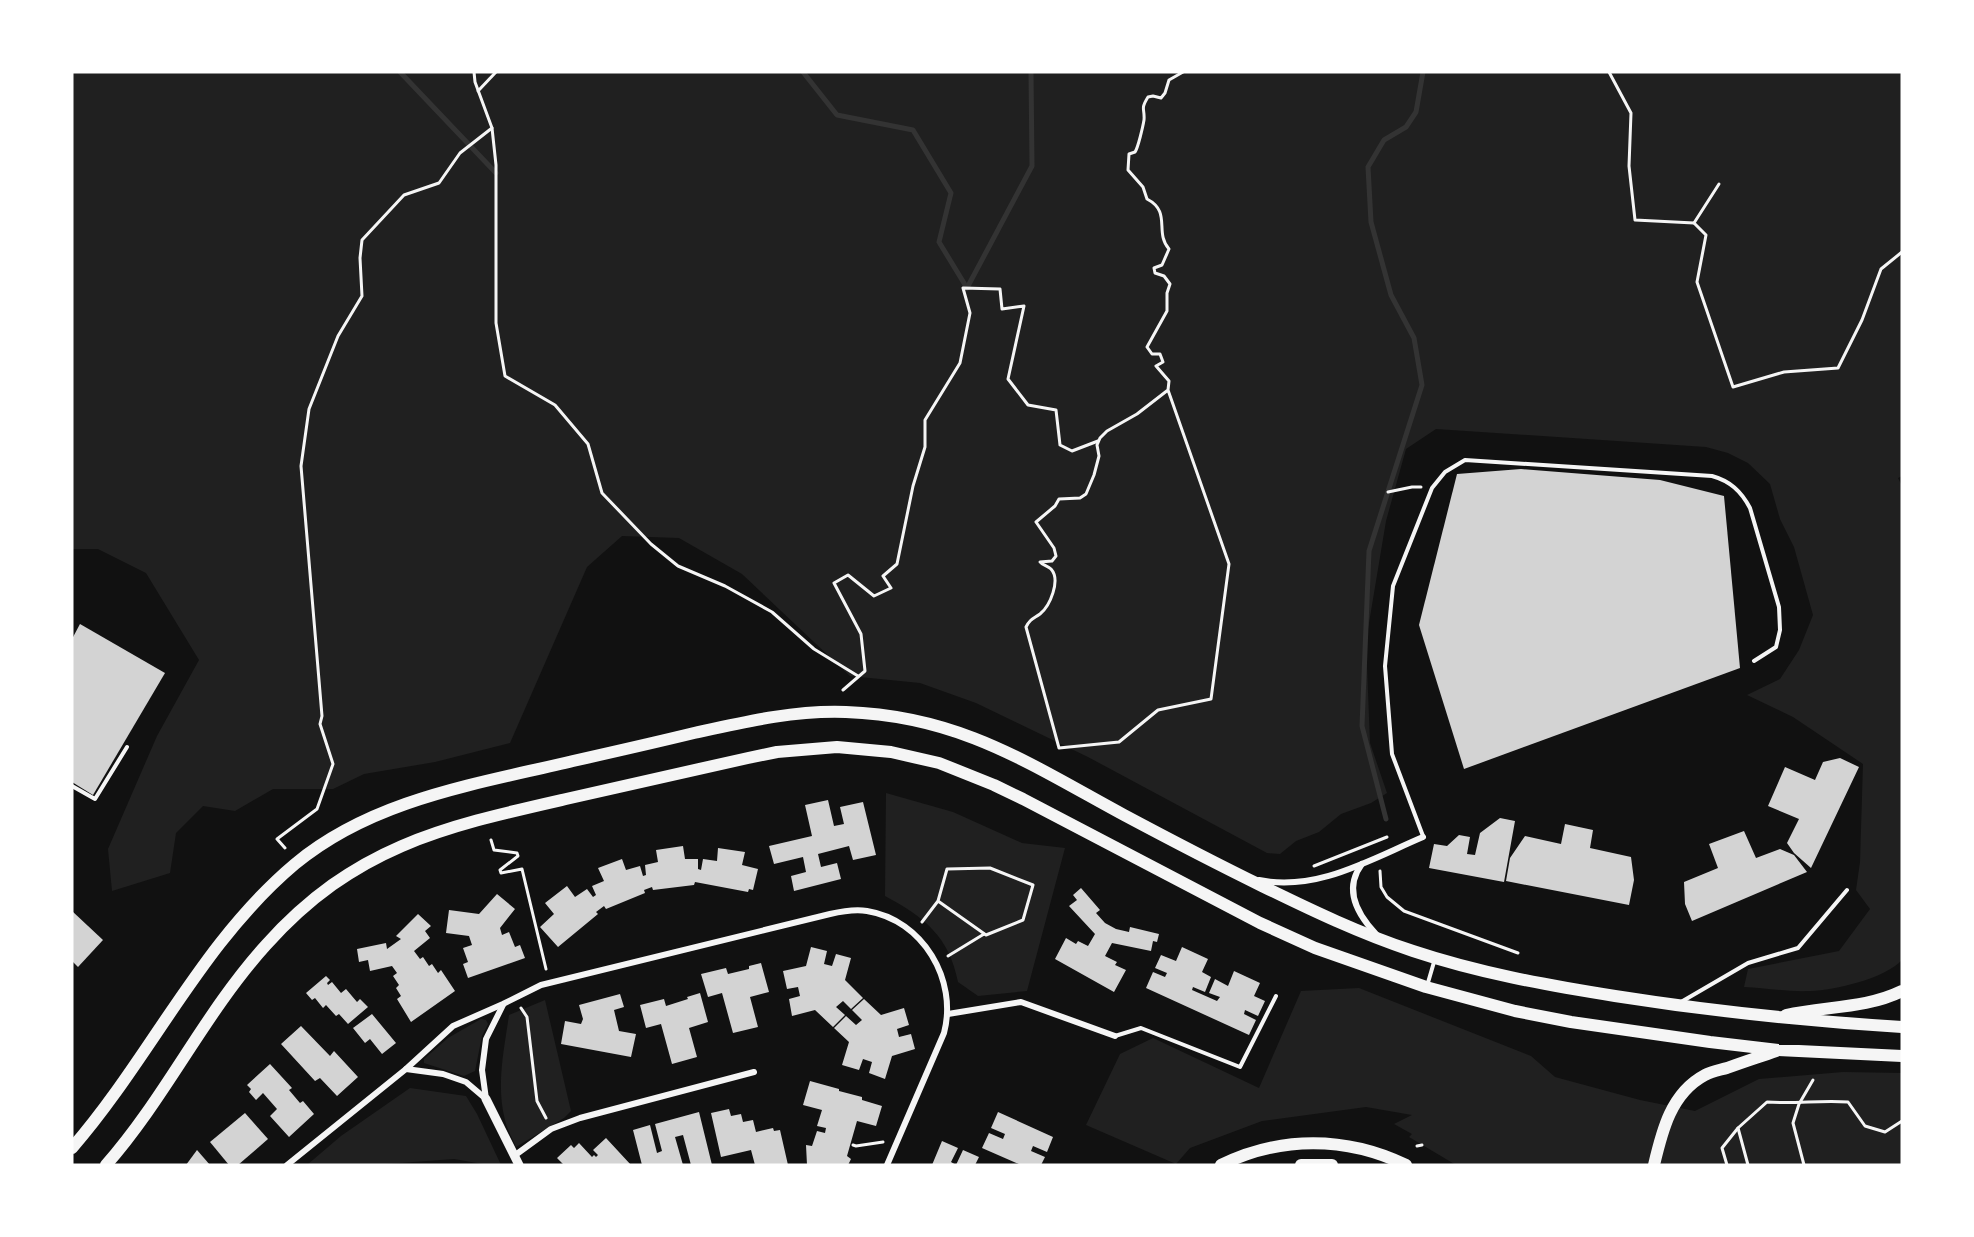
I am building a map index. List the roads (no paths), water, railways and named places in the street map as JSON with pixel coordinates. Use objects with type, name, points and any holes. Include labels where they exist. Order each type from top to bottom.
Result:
[{"type":"highway","points":[[72,1148],[115,1093],[220,942],[274,883],[323,843],[372,817],[428,796],[684,735],[752,720],[806,712],[843,711],[883,714],[927,722],[971,736],[1012,753],[1123,815],[1326,917],[1381,940],[1435,958],[1513,979],[1675,1006],[1902,1028]]},
{"type":"highway","points":[[106,1165],[133,1131],[211,1017],[265,946],[307,904],[355,868],[379,855],[432,833],[489,817],[777,753],[837,747],[864,748],[914,756],[955,769],[1023,799],[1260,923],[1324,951],[1426,987],[1515,1011],[1571,1022],[1778,1050],[1902,1056]]},
{"type":"highway","points":[[1775,1017],[1808,1010],[1862,1005],[1902,991]]},
{"type":"highway","points":[[1654,1165],[1670,1110],[1682,1094],[1706,1075],[1778,1050]]},
{"type":"highway","points":[[1221,1165],[1257,1150],[1307,1142],[1356,1147],[1406,1165]]},
{"type":"highway","points":[[1301,1165],[1332,1165]]},
{"type":"street","points":[[1243,877],[1267,882],[1299,883],[1363,863],[1423,837]]},
{"type":"street","points":[[1363,863],[1354,879],[1352,890],[1355,904],[1364,921],[1381,940]]},
{"type":"street","points":[[287,1165],[406,1069],[453,1026],[541,985],[830,914],[856,910],[868,911],[894,920],[922,943],[936,962],[946,988],[948,1014],[941,1042],[887,1165]]},
{"type":"street","points":[[948,1014],[1021,1002],[1115,1036]]},
{"type":"street","points":[[503,1004],[486,1039],[482,1070],[486,1099],[517,1161],[551,1129],[580,1118],[754,1072]]},
{"type":"street","points":[[406,1069],[444,1074],[466,1082],[486,1099]]},
{"type":"lane","points":[[1423,837],[1392,754],[1385,666],[1393,586],[1432,488],[1445,472],[1465,460],[1712,476],[1728,482],[1741,493],[1750,508],[1779,607],[1780,630],[1776,647],[1754,661]]},
{"type":"lane","points":[[72,786],[95,799],[127,747]]},
{"type":"lane","points":[[1675,1006],[1748,963],[1798,948],[1846,890]]},
{"type":"lane","points":[[1426,987],[1435,958]]},
{"type":"lane","points":[[1115,1036],[1142,1028],[1240,1067],[1276,996]]},
{"type":"waterway","points":[[400,72],[496,173]]},
{"type":"waterway","points":[[803,72],[837,115],[913,130],[951,193],[939,242],[967,288]]},
{"type":"waterway","points":[[967,288],[1032,166],[1031,72]]},
{"type":"waterway","points":[[1386,819],[1362,726],[1369,551],[1422,385],[1414,338],[1391,295],[1371,222],[1368,167],[1384,140],[1406,127],[1416,112],[1423,72]]}]
